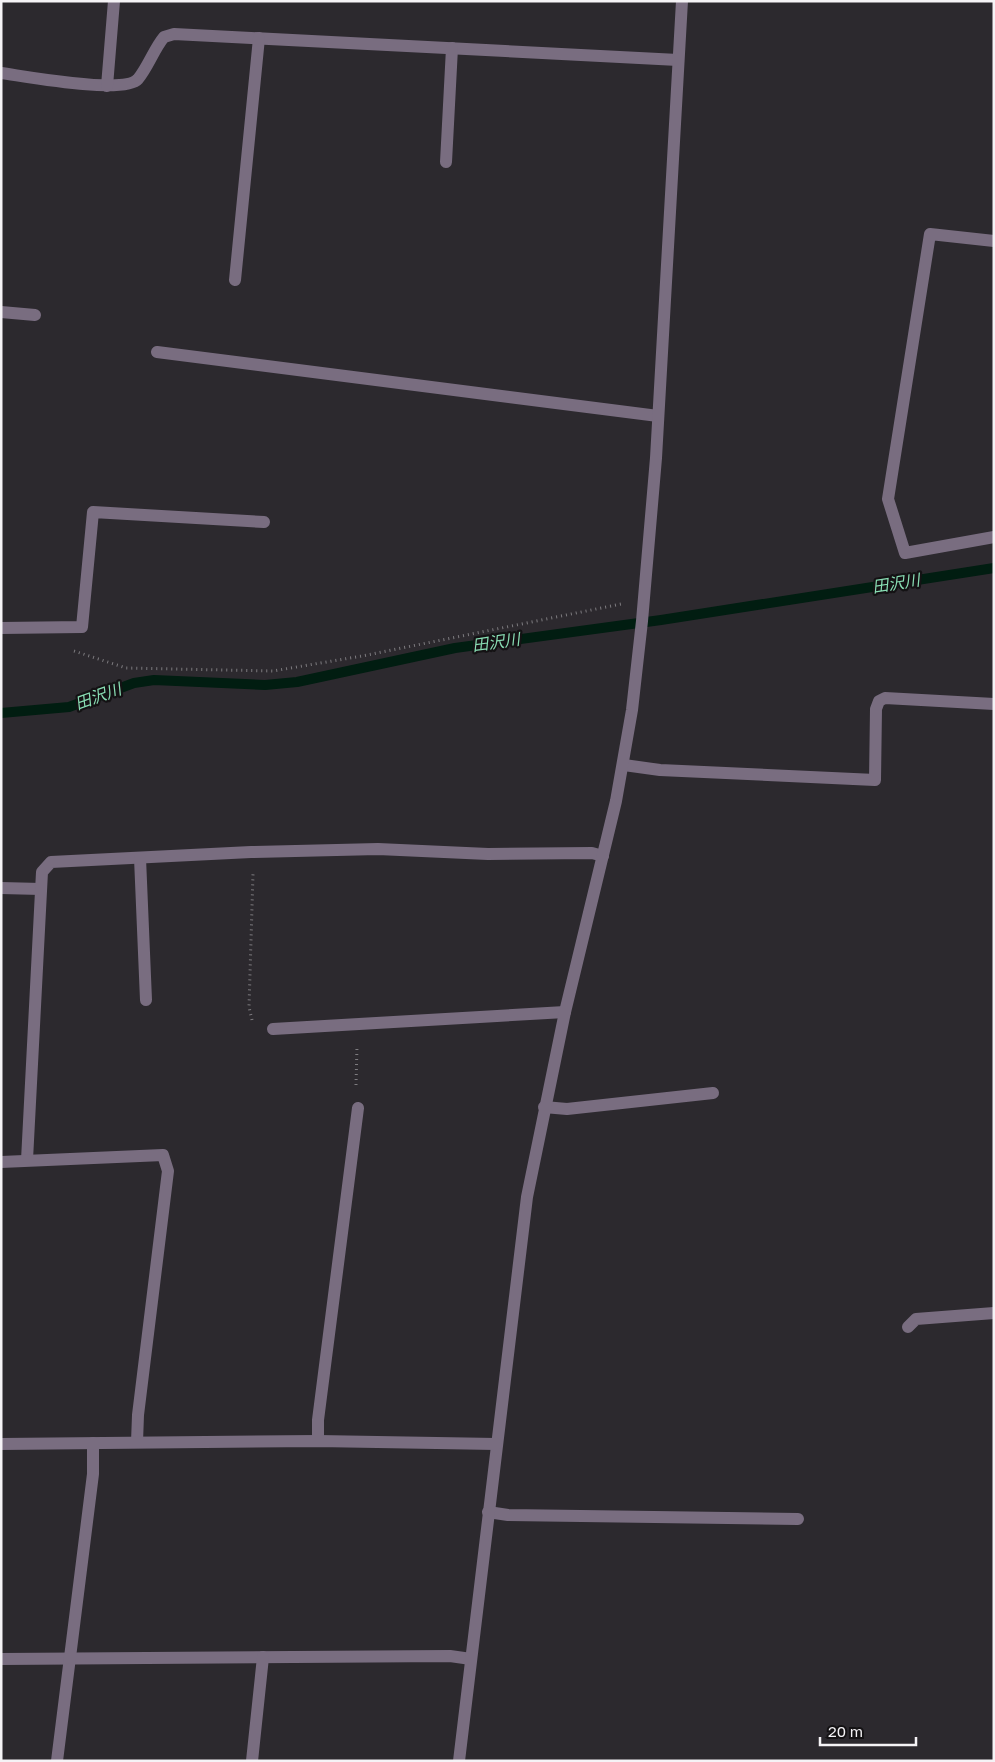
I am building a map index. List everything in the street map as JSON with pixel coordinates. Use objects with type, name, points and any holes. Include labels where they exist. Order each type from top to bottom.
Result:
[{"type":"street","points":[[107,86],[114,1]]},
{"type":"street","points":[[459,1761],[527,1197],[565,1012],[624,765],[644,600],[658,416],[682,1]]},
{"type":"street","points":[[1,73],[107,86],[128,85],[137,80],[164,37],[185,34],[678,60]]},
{"type":"street","points":[[235,280],[259,38]]},
{"type":"street","points":[[446,162],[452,48]]},
{"type":"street","points":[[994,241],[930,234],[888,499],[905,553],[994,537]]},
{"type":"street","points":[[1,312],[35,316]]},
{"type":"street","points":[[158,352],[658,416]]},
{"type":"street","points":[[1,628],[82,627],[93,512],[264,522]]},
{"type":"street","points":[[624,765],[660,770],[875,780],[876,709],[879,700],[885,698],[994,704]]},
{"type":"street","points":[[27,1160],[42,872],[51,862],[251,852],[378,849],[488,854],[592,853],[603,856]]},
{"type":"street","points":[[140,858],[146,1000]]},
{"type":"street","points":[[1,888],[41,889]]},
{"type":"street","points":[[273,1029],[565,1012]]},
{"type":"street","points":[[544,1107],[567,1109],[712,1093]]},
{"type":"street","points":[[318,1441],[318,1420],[358,1108]]},
{"type":"street","points":[[1,1162],[163,1154],[168,1171],[138,1415],[137,1442]]},
{"type":"street","points":[[908,1327],[916,1319],[994,1313]]},
{"type":"street","points":[[1,1444],[318,1441],[496,1444]]},
{"type":"street","points":[[57,1761],[93,1474],[93,1443]]},
{"type":"street","points":[[488,1512],[508,1516],[798,1519]]},
{"type":"street","points":[[1,1659],[450,1656],[471,1659]]},
{"type":"street","points":[[252,1761],[263,1657]]},
{"type":"path","points":[[62,628],[64,644],[74,652],[126,668],[273,671],[362,656],[644,600]]},
{"type":"path","points":[[251,852],[253,917],[249,1007],[252,1024],[260,1028],[273,1029]]},
{"type":"path","points":[[358,1108],[355,1060],[358,1036],[363,1024]]},
{"type":"waterway","name":"田沢川","points":[[1,713],[69,707],[134,683],[154,680],[265,685],[297,682],[455,648],[661,620],[994,568]]}]
